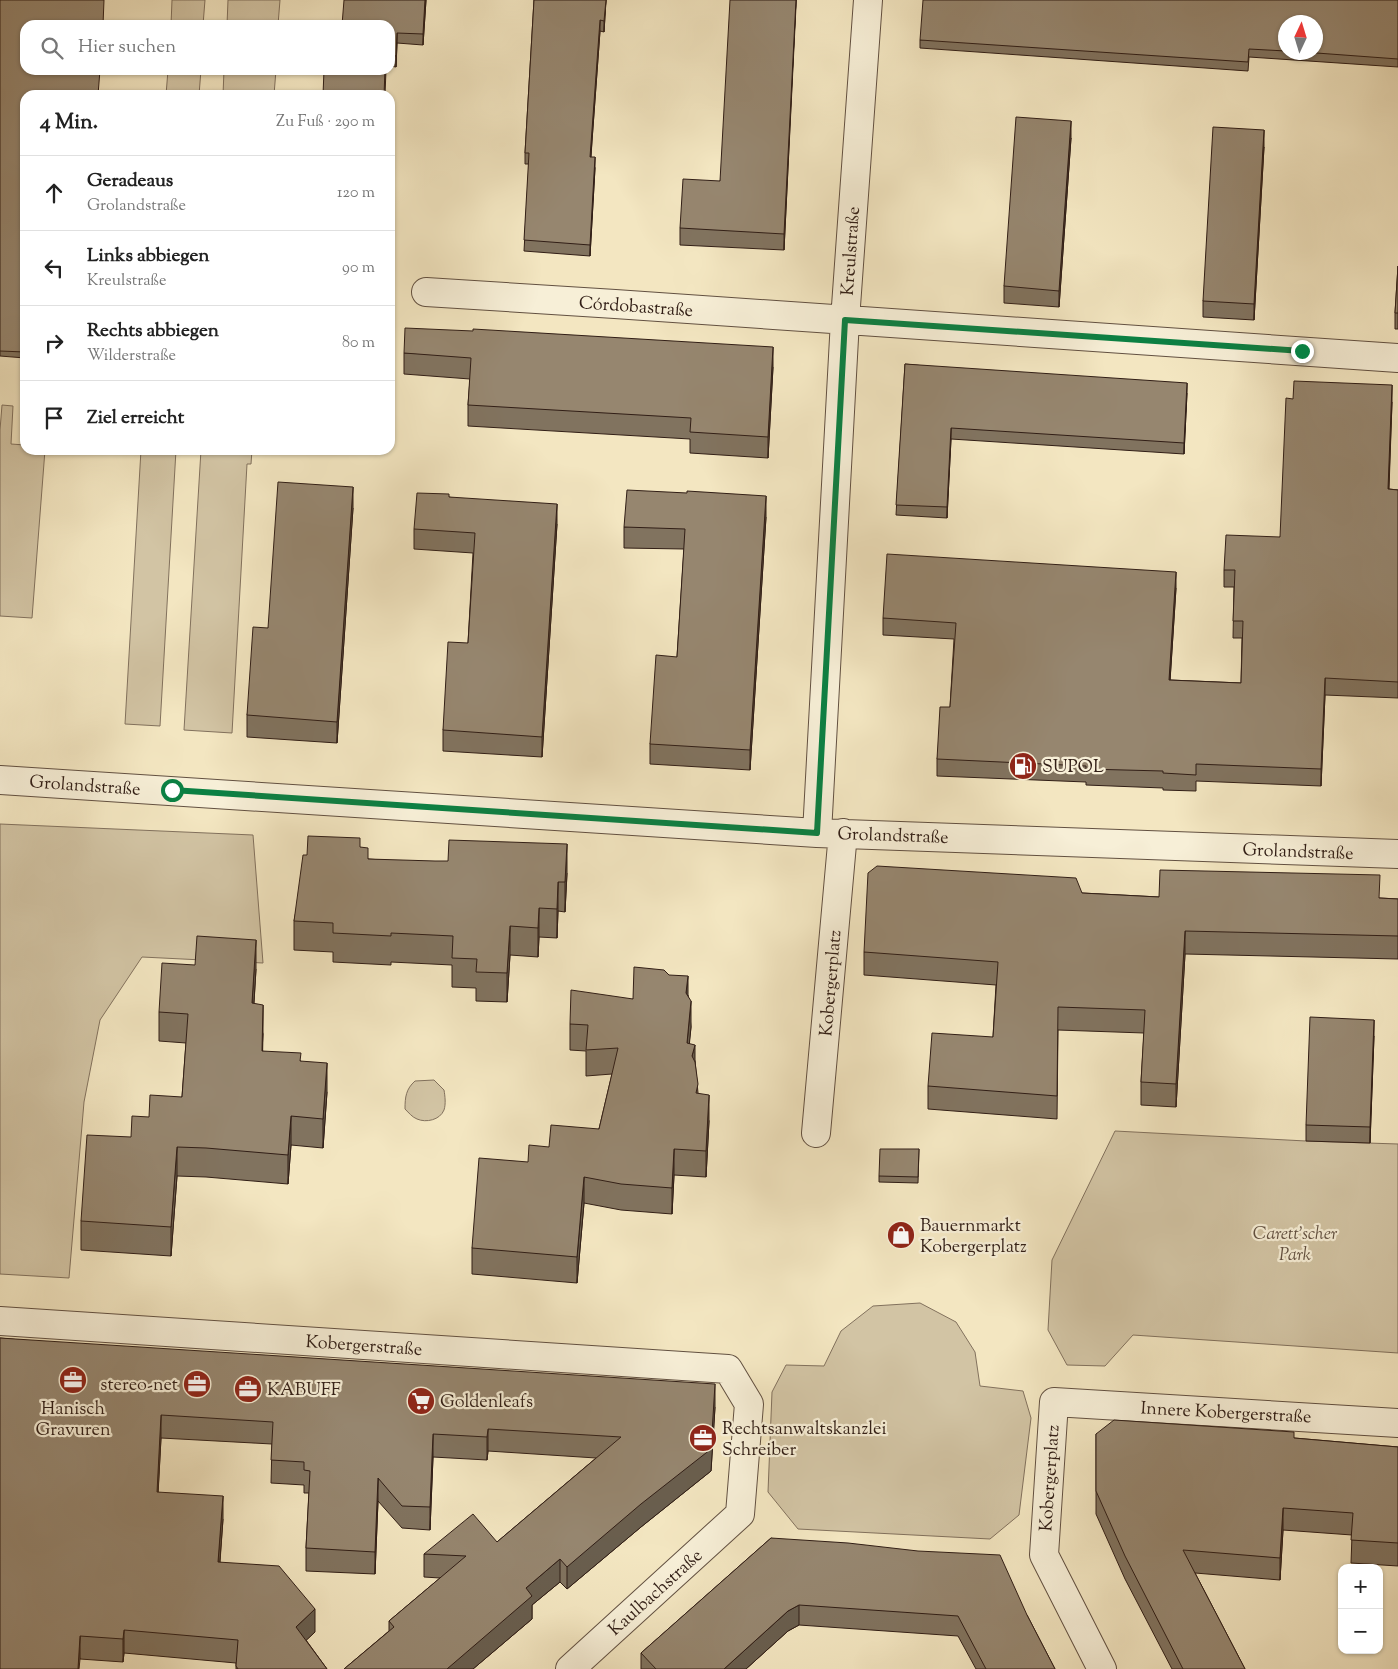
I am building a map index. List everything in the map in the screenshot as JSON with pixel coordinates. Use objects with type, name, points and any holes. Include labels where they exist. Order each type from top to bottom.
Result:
[{"type":"street","name":"Kreulstraße","points":[[830,833],[845,320],[868,0]]},
{"type":"street","name":"Córdobastraße","points":[[426,292],[1398,358]]},
{"type":"street","name":"Grolandstraße","points":[[0,780],[830,833],[1398,854]]},
{"type":"street","name":"Kobergerplatz","points":[[816,1133],[830,833]]},
{"type":"street","name":"Kobergerstraße","points":[[0,1321],[728,1369],[749,1404],[740,1514]]},
{"type":"street","name":"Kobergerplatz","points":[[1054,1402],[1044,1555],[1102,1669]]},
{"type":"street","name":"Innere Kobergerstraße","points":[[1054,1402],[1398,1423]]},
{"type":"street","name":"Kaulbachstraße","points":[[570,1669],[740,1514]]},
{"type":"green space","points":[[172,0],[205,0],[203,20],[171,20]]},
{"type":"green space","points":[[228,0],[280,0],[278,20],[227,20]]},
{"type":"green space","points":[[168,75],[201,75],[199,90],[166,90]]},
{"type":"green space","points":[[224,75],[276,75],[274,90],[223,90]]},
{"type":"green space","points":[[2,405],[13,406],[11,444],[20,445],[20,455],[45,455],[32,618],[0,616],[0,430]]},
{"type":"green space","points":[[141,455],[176,455],[160,726],[125,724]]},
{"type":"green space","points":[[201,455],[252,455],[251,464],[247,464],[232,733],[184,730]]},
{"type":"green space","points":[[0,824],[253,835],[263,963],[142,957],[100,1020],[84,1102],[69,1278],[0,1274]]},
{"type":"green space","points":[[434,1080],[444,1090],[444,1110],[432,1120],[424,1121],[417,1119],[405,1109],[408,1090],[415,1081]]},
{"type":"green space","name":"Carett'scher Park","points":[[1115,1131],[1398,1144],[1398,1353],[1133,1335],[1105,1366],[1067,1365],[1048,1330],[1052,1260]]},
{"type":"green space","points":[[920,1303],[956,1322],[975,1352],[980,1386],[1023,1391],[1031,1418],[1019,1515],[990,1539],[798,1529],[768,1492],[772,1392],[786,1365],[824,1366],[841,1331],[873,1306]]},
{"type":"building","points":[[0,0],[104,0],[103,20],[20,20],[20,75],[100,75],[98,90],[20,90],[20,352],[0,351]]},
{"type":"building","points":[[344,0],[425,0],[423,34],[397,33],[396,56],[395,20],[342,20]]},
{"type":"building","points":[[534,0],[606,0],[604,21],[600,20],[590,157],[595,157],[590,245],[524,240],[529,153],[525,153]]},
{"type":"building","points":[[730,0],[796,0],[784,234],[680,228],[683,179],[720,181]]},
{"type":"building","points":[[923,0],[1398,0],[1398,59],[1323,53],[1323,15],[1278,15],[1278,51],[1249,49],[1248,62],[920,40]]},
{"type":"building","points":[[324,75],[385,75],[384,90],[323,90]]},
{"type":"building","points":[[1016,117],[1071,121],[1059,291],[1004,286]]},
{"type":"building","points":[[1213,127],[1264,130],[1254,304],[1203,301]]},
{"type":"building","points":[[1398,266],[1398,313],[1395,313]]},
{"type":"building","points":[[405,328],[473,331],[473,329],[773,347],[768,437],[690,432],[691,418],[468,405],[471,358],[404,353]]},
{"type":"building","points":[[905,364],[1187,383],[1184,443],[951,428],[947,507],[896,505]]},
{"type":"building","points":[[1294,381],[1392,385],[1388,489],[1398,490],[1398,682],[1325,678],[1321,769],[1196,764],[1196,775],[1163,773],[1163,771],[1086,769],[1086,766],[937,759],[940,707],[950,707],[956,623],[883,618],[887,554],[1176,572],[1169,680],[1241,683],[1243,621],[1233,621],[1235,570],[1224,570],[1226,535],[1280,537],[1286,398],[1293,399]]},
{"type":"building","points":[[278,482],[353,487],[337,722],[247,715],[253,627],[268,628]]},
{"type":"building","points":[[627,490],[687,493],[687,491],[766,496],[750,750],[650,744],[656,655],[677,657],[685,529],[624,527]]},
{"type":"building","points":[[417,493],[449,494],[449,497],[557,504],[542,737],[443,730],[448,642],[468,643],[475,533],[414,529]]},
{"type":"building","points":[[308,836],[360,838],[360,847],[368,848],[368,859],[448,861],[449,840],[567,844],[565,882],[558,882],[557,909],[539,908],[538,928],[510,926],[507,973],[476,972],[477,959],[452,958],[453,936],[391,933],[391,936],[333,933],[333,923],[294,921],[303,855],[307,855]]},
{"type":"building","points":[[877,866],[1076,878],[1082,893],[1159,897],[1160,870],[1380,875],[1379,898],[1398,899],[1398,936],[1185,931],[1176,1084],[1141,1082],[1145,1010],[1058,1007],[1057,1096],[928,1086],[932,1033],[993,1037],[998,962],[864,952],[868,873]]},
{"type":"building","points":[[197,936],[256,940],[252,1003],[263,1005],[262,1051],[301,1053],[300,1061],[327,1063],[323,1119],[291,1116],[288,1155],[177,1147],[171,1227],[81,1221],[87,1135],[131,1137],[132,1116],[149,1117],[150,1095],[182,1097],[188,1014],[159,1012],[162,963],[195,965]]},
{"type":"building","points":[[634,967],[664,970],[669,975],[688,976],[686,993],[691,1001],[687,1043],[695,1045],[692,1056],[695,1062],[698,1084],[696,1093],[709,1095],[706,1151],[674,1149],[672,1188],[621,1184],[584,1177],[577,1257],[472,1248],[479,1158],[528,1162],[529,1145],[549,1147],[551,1125],[599,1129],[618,1048],[586,1050],[588,1025],[570,1024],[571,990],[633,999]]},
{"type":"building","points":[[1310,1017],[1374,1020],[1370,1127],[1306,1125]]},
{"type":"building","points":[[880,1149],[919,1149],[918,1177],[879,1176]]},
{"type":"building","points":[[0,1338],[715,1384],[711,1449],[641,1504],[567,1567],[560,1559],[526,1588],[532,1596],[447,1669],[344,1669],[394,1627],[389,1621],[466,1556],[424,1554],[473,1514],[497,1542],[621,1437],[488,1429],[487,1437],[433,1434],[430,1507],[402,1506],[378,1478],[375,1552],[306,1548],[310,1471],[304,1470],[304,1462],[271,1460],[273,1422],[161,1415],[157,1492],[223,1496],[218,1562],[279,1566],[315,1609],[296,1627],[327,1669],[238,1669],[236,1666],[238,1640],[124,1630],[123,1639],[80,1636],[78,1669],[0,1669]]},
{"type":"building","points":[[1114,1420],[1294,1432],[1294,1438],[1398,1447],[1398,1543],[1351,1540],[1353,1513],[1283,1508],[1280,1558],[1183,1550],[1245,1669],[1183,1669],[1125,1556],[1096,1491],[1096,1434]]},
{"type":"building","points":[[771,1538],[848,1543],[918,1551],[1000,1555],[1027,1615],[1055,1669],[986,1669],[958,1616],[799,1605],[788,1611],[724,1669],[656,1669],[641,1653]]},
{"type":"place","name":"SUPOL","points":[[1023,766]]},
{"type":"place","name":"Bauernmarkt Kobergerplatz","points":[[901,1235]]},
{"type":"place","name":"Hanisch Gravuren","points":[[73,1380]]},
{"type":"place","name":"stereo-net","points":[[197,1384]]},
{"type":"place","name":"KABUFF","points":[[248,1389]]},
{"type":"place","name":"Goldenleafs","points":[[421,1401]]},
{"type":"place","name":"Rechtsanwaltskanzlei Schreiber","points":[[703,1438]]},
{"type":"route","points":[[172,790],[817,833],[845,320],[1302,351]]}]
